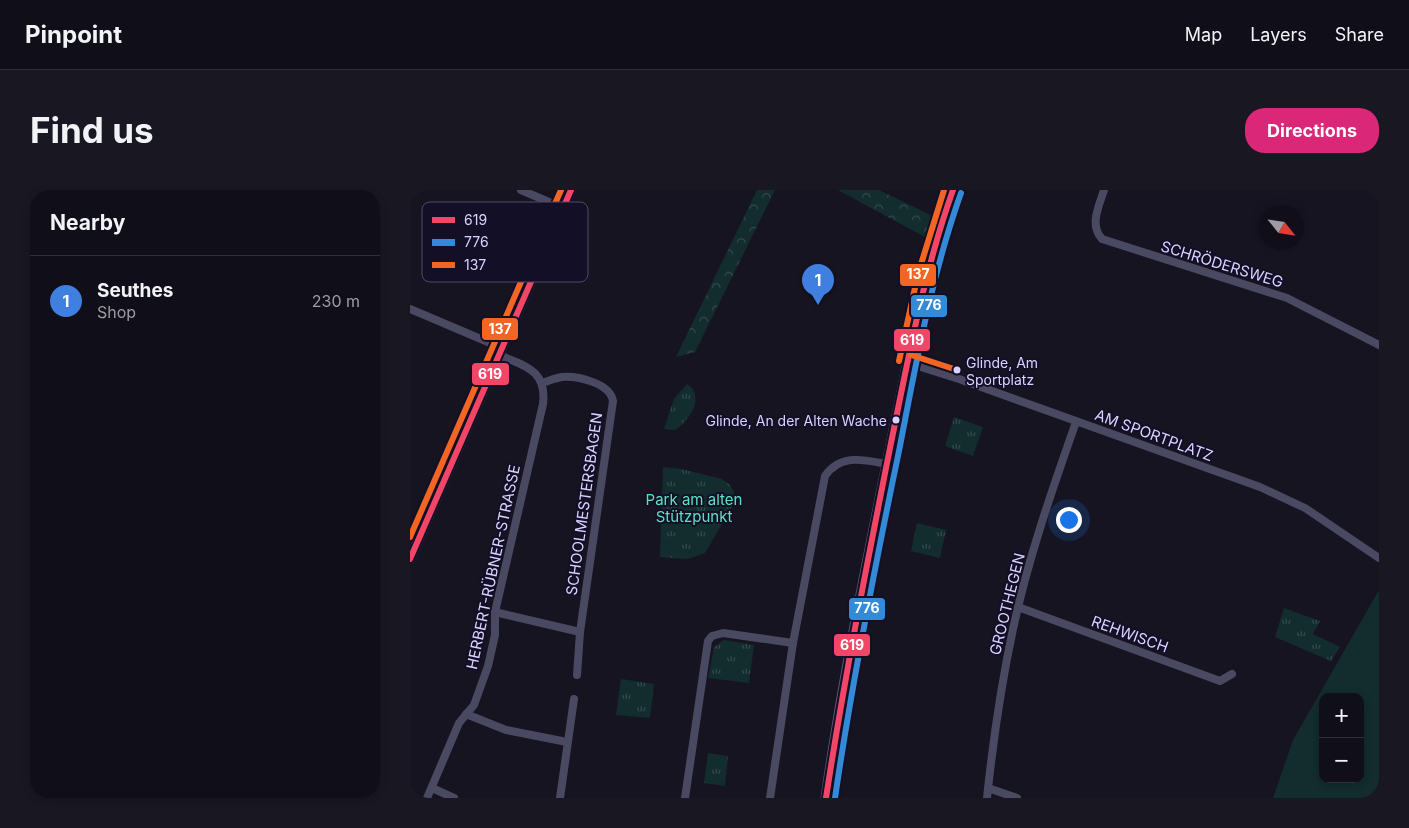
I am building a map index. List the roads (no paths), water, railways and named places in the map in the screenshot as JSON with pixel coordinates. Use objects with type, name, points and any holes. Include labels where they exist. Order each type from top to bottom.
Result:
[{"type":"main road","points":[[826,798],[849,651],[908,363],[926,277],[953,190]]},
{"type":"street","points":[[521,190],[549,202]]},
{"type":"street","points":[[566,202],[571,190]]},
{"type":"street","name":"SCHRÖDERSWEG","points":[[1104,190],[1095,226],[1096,233],[1102,239],[1288,298],[1379,345]]},
{"type":"street","points":[[410,560],[531,282]]},
{"type":"street","points":[[410,309],[501,352],[530,368],[542,383]]},
{"type":"street","name":"AM SPORTPLATZ","points":[[908,363],[959,379],[1284,498],[1317,515],[1379,558]]},
{"type":"street","name":"SCHOOLMESTERSBAGEN","points":[[542,383],[564,377],[598,384],[608,390],[613,401],[580,632],[577,675]]},
{"type":"street","name":"HERBERT-RÜBNER-STRASSE","points":[[428,798],[466,714],[474,705],[488,666],[495,636],[495,612],[543,404],[542,383]]},
{"type":"street","name":"GROOTHEGEN","points":[[987,798],[998,706],[1018,608],[1042,521],[1076,422]]},
{"type":"street","points":[[770,798],[793,643],[825,476],[830,469],[843,460],[887,464]]},
{"type":"street","name":"REHWISCH","points":[[1018,608],[1220,681],[1232,674]]},
{"type":"street","points":[[495,612],[580,632]]},
{"type":"street","points":[[686,798],[708,641],[712,636],[722,633],[793,643]]},
{"type":"street","points":[[560,798],[574,699]]},
{"type":"street","points":[[466,714],[506,730],[568,742]]},
{"type":"street","points":[[432,788],[454,798]]},
{"type":"street","points":[[988,788],[1017,798]]},
{"type":"place","name":"Seuthes","points":[[818,305]]},
{"type":"place","name":"Glinde, Am Sportplatz","points":[[957,370]]},
{"type":"place","name":"Glinde, An der Alten Wache","points":[[896,420]]},
{"type":"park label","name":"Park am alten Stützpunkt","points":[[694,508]]}]
